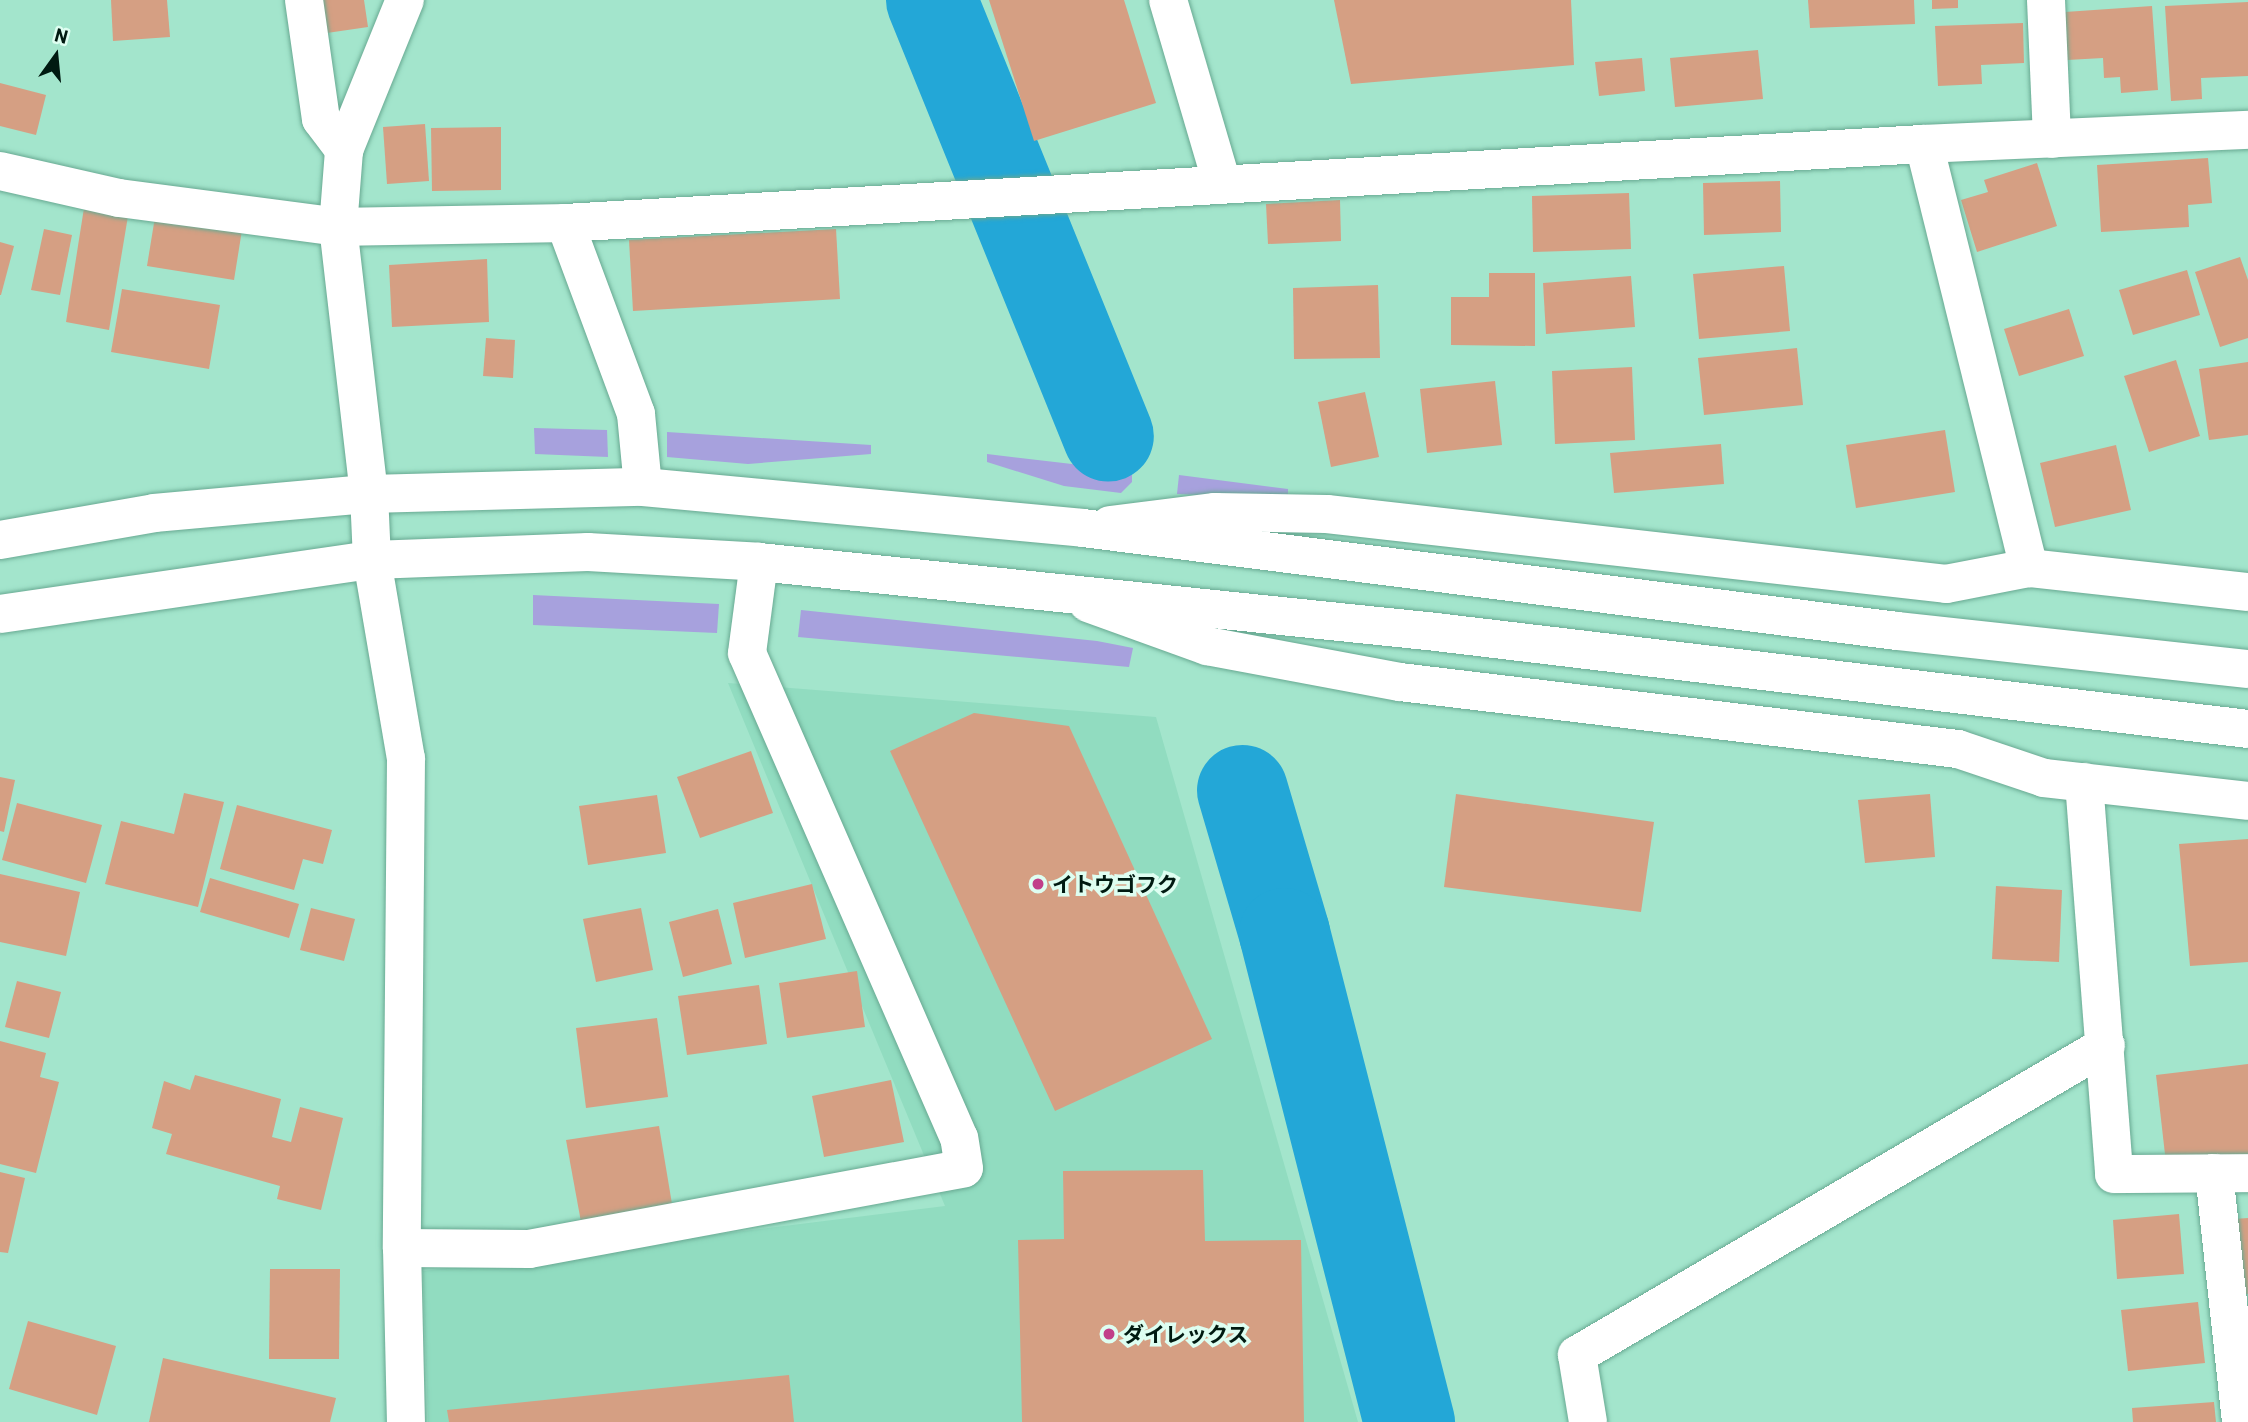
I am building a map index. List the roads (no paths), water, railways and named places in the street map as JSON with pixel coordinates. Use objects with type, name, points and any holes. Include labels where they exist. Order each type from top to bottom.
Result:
[{"type":"street","points":[[304,0],[321,118],[344,150]]},
{"type":"street","points":[[405,0],[344,150],[338,227],[369,494],[372,560],[406,758],[402,1248],[406,1422]]},
{"type":"street","points":[[1168,0],[1222,183]]},
{"type":"street","points":[[2046,0],[2052,139]]},
{"type":"street","points":[[0,171],[119,198],[338,227],[565,223],[1924,144],[2248,130]]},
{"type":"street","points":[[1924,144],[2029,568]]},
{"type":"street","points":[[565,223],[636,414],[643,486]]},
{"type":"street","points":[[0,540],[154,513],[369,494],[643,486],[1083,528],[1896,631],[2248,668]]},
{"type":"street","points":[[1083,528],[1215,512],[1327,514],[1946,584],[2029,568],[2248,592]]},
{"type":"street","points":[[0,614],[372,560],[588,552],[759,562],[1073,597],[1436,632],[2248,729]]},
{"type":"street","points":[[402,1248],[529,1249],[964,1168],[959,1138],[747,653],[759,562]]},
{"type":"street","points":[[1073,597],[1207,646],[1400,682],[1958,749],[1990,756],[2044,778],[2248,801]]},
{"type":"street","points":[[2084,782],[2114,1174],[2231,1173],[2241,1422]]},
{"type":"street","points":[[1588,1422],[1577,1355],[2106,1045]]},
{"type":"waterway","points":[[931,0],[1108,435]]},
{"type":"waterway","points":[[1242,790],[1284,933],[1409,1422]]},
{"type":"place","name":"イトウゴフク","points":[[1038,884]]},
{"type":"place","name":"ダイレックス","points":[[1109,1334]]}]
